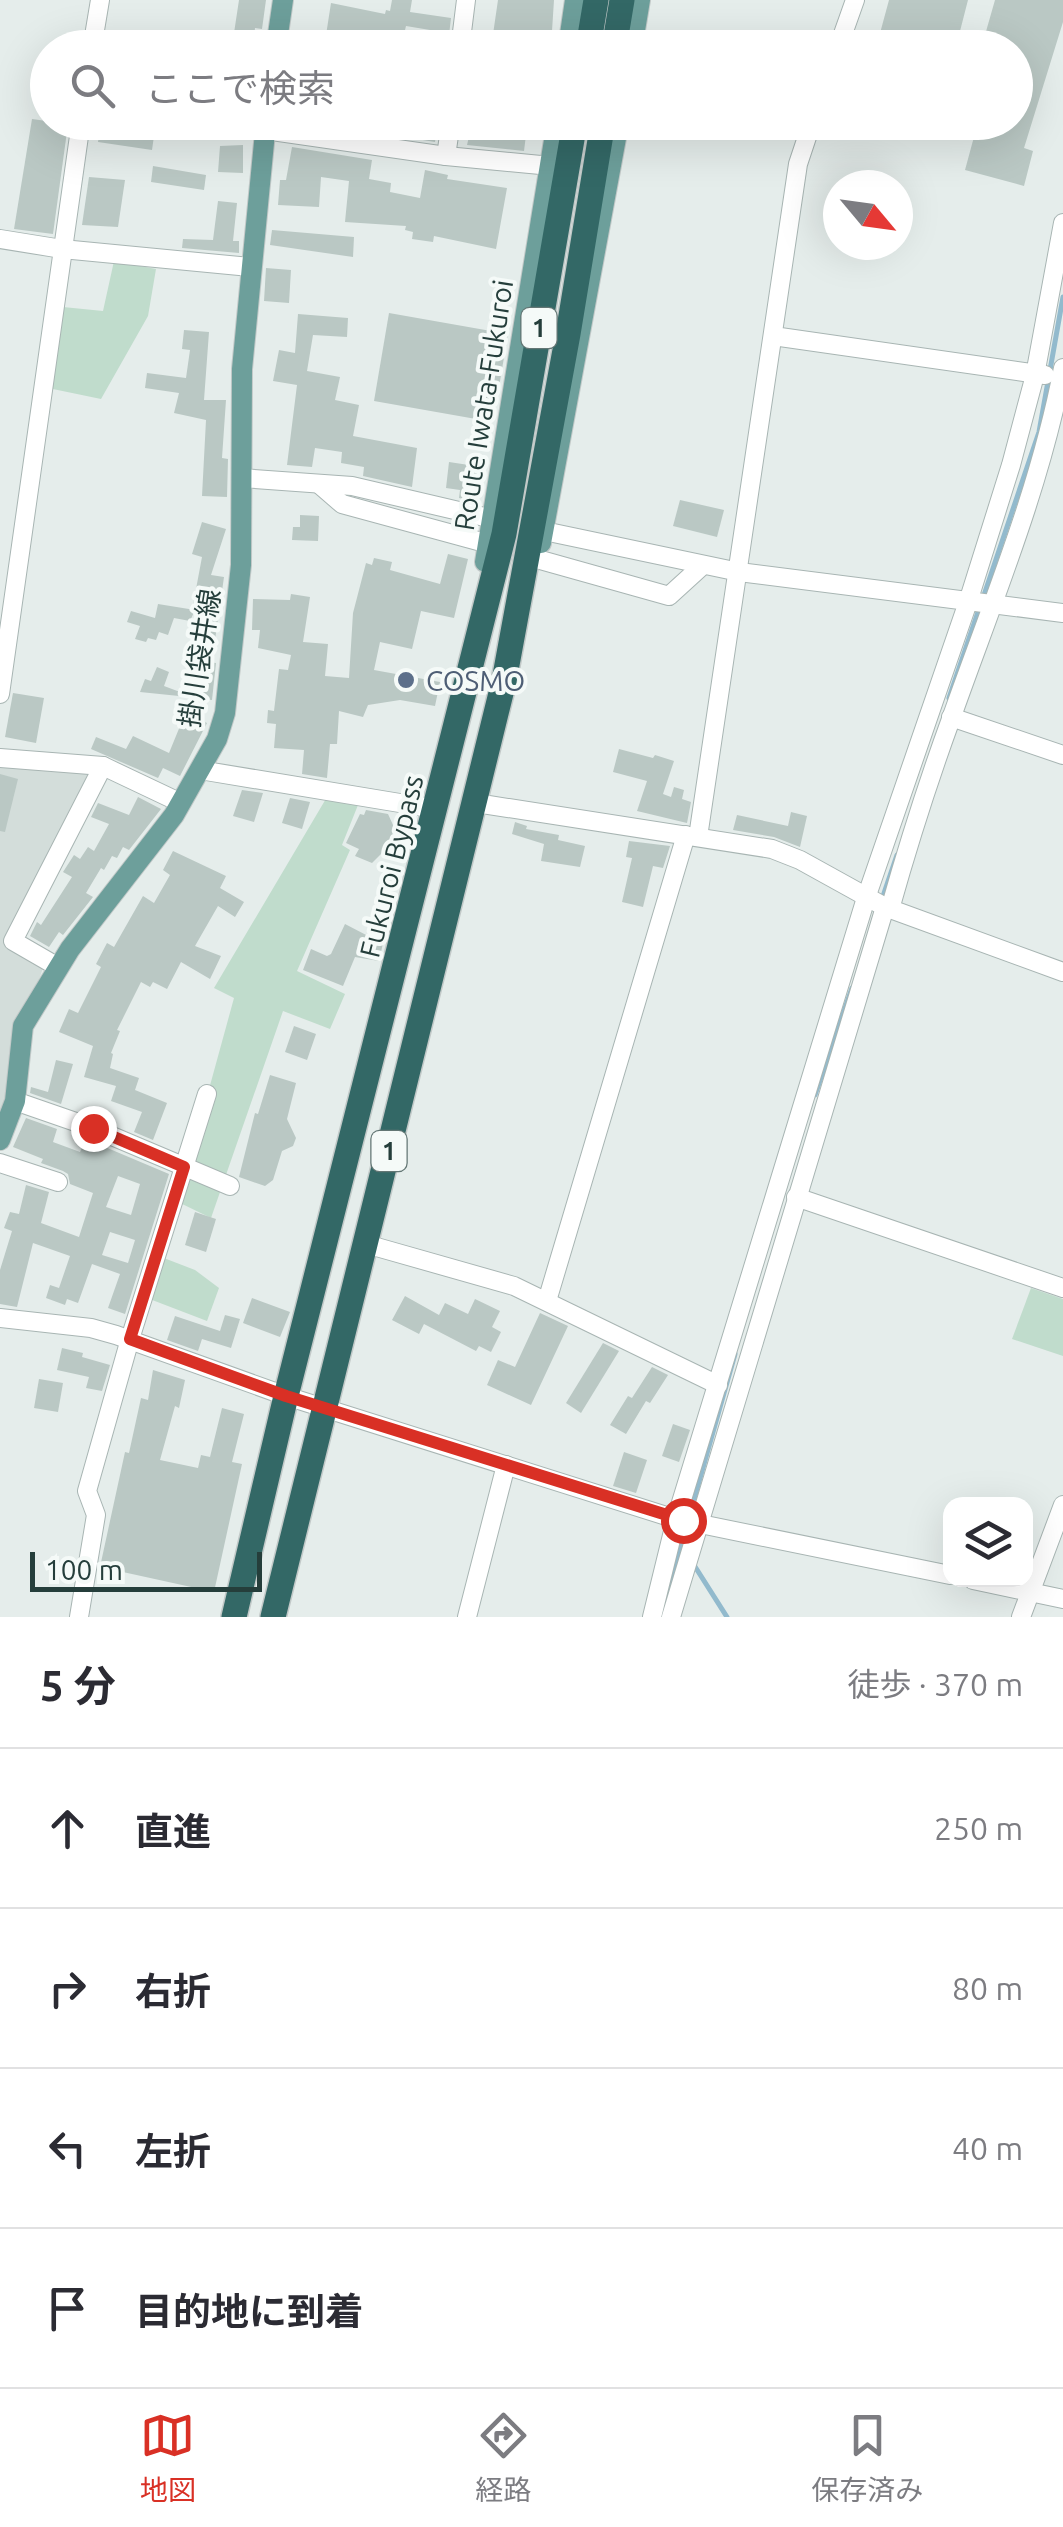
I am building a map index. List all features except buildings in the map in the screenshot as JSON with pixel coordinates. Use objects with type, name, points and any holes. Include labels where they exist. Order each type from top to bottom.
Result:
[{"type":"highway","points":[[591,30],[596,0]]},
{"type":"highway","points":[[617,30],[622,0]]},
{"type":"highway","name":"Fukuroi Bypass","points":[[234,1617],[286,1396],[504,534],[572,140]]},
{"type":"highway","name":"1","points":[[273,1617],[502,685],[600,140]]},
{"type":"main road","points":[[279,30],[283,0]]},
{"type":"main road","points":[[571,30],[575,0]]},
{"type":"main road","points":[[635,30],[640,0]]},
{"type":"main road","name":"掛川袋井線","points":[[0,1140],[15,1100],[23,1026],[58,967],[181,804],[217,739],[225,713],[241,565],[242,369],[264,140]]},
{"type":"main road","name":"Route Iwata-Fukuroi","points":[[465,696],[464,647],[489,544],[555,140]]},
{"type":"main road","points":[[502,685],[544,531],[616,140]]},
{"type":"street","points":[[95,30],[100,0]]},
{"type":"street","points":[[462,30],[466,0]]},
{"type":"street","points":[[844,30],[854,0]]},
{"type":"street","points":[[0,694],[78,140]]},
{"type":"street","points":[[350,140],[446,156],[551,166]]},
{"type":"street","points":[[446,156],[448,140]]},
{"type":"street","points":[[547,1302],[692,836],[739,572],[798,164],[806,140]]},
{"type":"street","points":[[672,1617],[689,1557],[689,1522],[718,1385],[866,898],[1044,452],[1063,223]]},
{"type":"street","points":[[0,239],[62,249],[250,266]]},
{"type":"street","points":[[773,336],[1053,374]]},
{"type":"street","points":[[652,1617],[689,1522],[951,717],[1053,374]]},
{"type":"street","points":[[241,478],[352,486],[493,519]]},
{"type":"street","points":[[320,485],[342,504],[489,544]]},
{"type":"street","points":[[544,531],[739,572],[1063,612]]},
{"type":"street","points":[[537,559],[669,596],[703,565]]},
{"type":"street","points":[[951,717],[1063,755]]},
{"type":"street","points":[[0,758],[103,766],[181,804]]},
{"type":"street","points":[[58,967],[13,941],[103,766]]},
{"type":"street","points":[[200,770],[436,808]]},
{"type":"street","points":[[476,802],[772,850],[800,860],[888,908],[1063,972]]},
{"type":"street","points":[[78,1617],[96,1515],[87,1492],[207,1094]]},
{"type":"street","points":[[15,1100],[230,1186]]},
{"type":"street","points":[[0,1163],[58,1182]]},
{"type":"street","points":[[796,1197],[1063,1288]]},
{"type":"street","points":[[366,1244],[514,1286],[718,1385]]},
{"type":"street","points":[[0,1318],[91,1328],[130,1339],[286,1396],[689,1522],[943,1574]]},
{"type":"street","points":[[467,1617],[506,1464]]},
{"type":"street","points":[[1021,1617],[1063,1505]]},
{"type":"street","points":[[1006,1587],[1063,1600]]},
{"type":"shaded area","points":[[0,758],[99,767],[13,940],[43,968],[23,1026],[0,1138]]},
{"type":"green space","points":[[114,261],[156,269],[148,316],[101,399],[48,388],[63,307],[103,311]]},
{"type":"green space","points":[[327,797],[360,800],[342,845],[350,850],[297,971],[345,994],[330,1029],[283,1011],[211,1218],[178,1202],[234,998],[214,988]]},
{"type":"green space","points":[[156,1255],[195,1270],[219,1288],[207,1321],[147,1298]]},
{"type":"green space","points":[[1031,1288],[1063,1299],[1063,1356],[1012,1339]]},
{"type":"waterway","points":[[983,598],[1039,432],[1063,297]]},
{"type":"waterway","points":[[949,698],[979,609]]},
{"type":"waterway","points":[[881,902],[897,855]]},
{"type":"waterway","points":[[815,1095],[852,988]]},
{"type":"waterway","points":[[689,1517],[735,1354]]},
{"type":"waterway","points":[[662,1613],[686,1528]]},
{"type":"waterway","points":[[694,1565],[727,1617]]},
{"type":"place","name":"COSMO","points":[[406,680]]},
{"type":"route","points":[[93,1128],[184,1167],[130,1339],[286,1396],[683,1520]]}]
